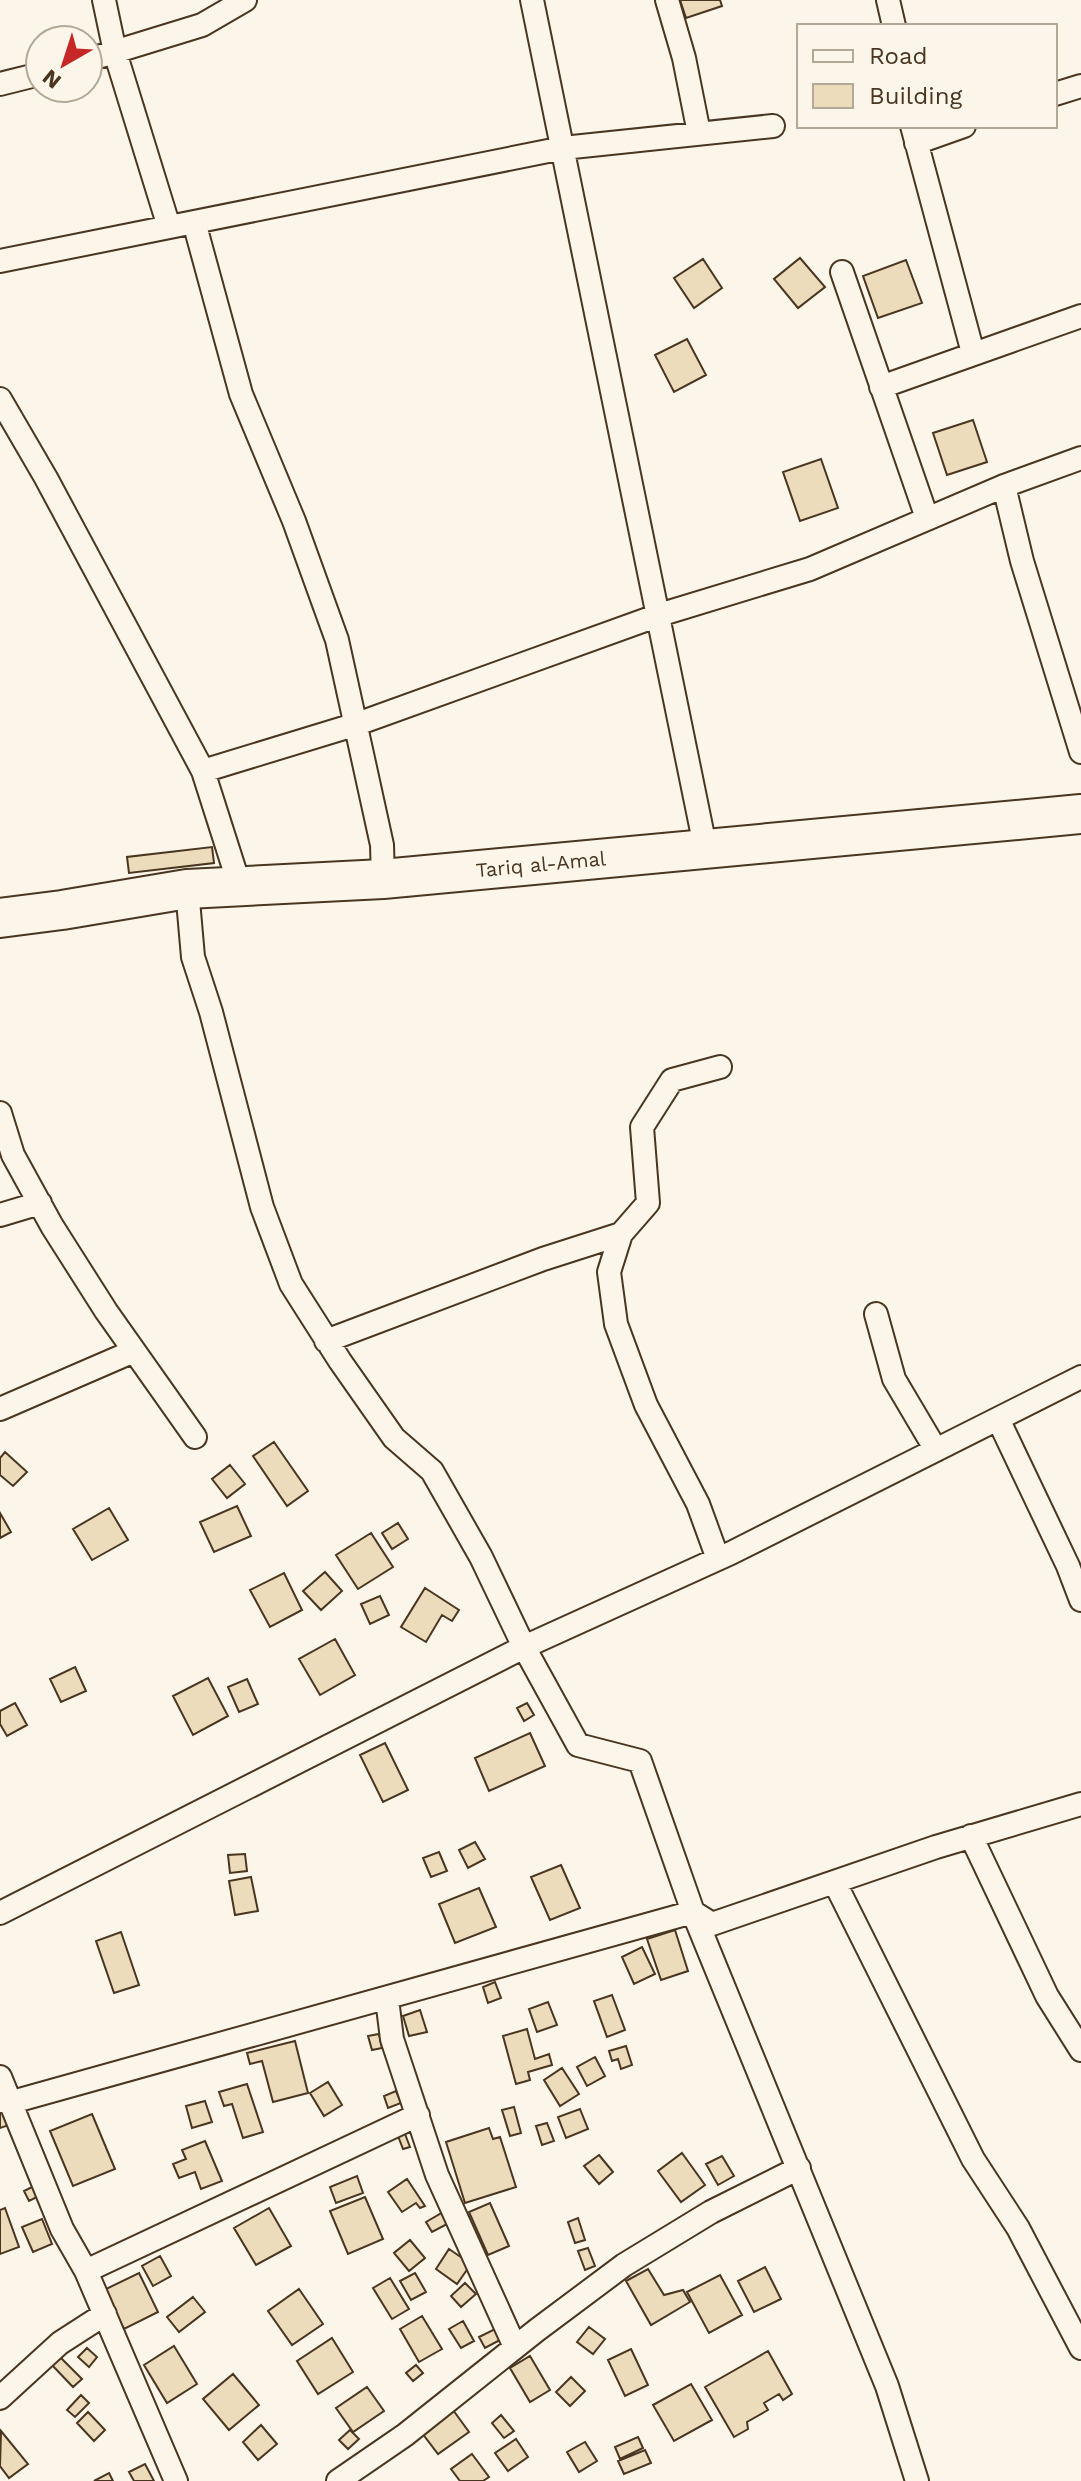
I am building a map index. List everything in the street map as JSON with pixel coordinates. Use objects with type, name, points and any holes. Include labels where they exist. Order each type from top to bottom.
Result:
[{"type":"highway","name":"Tariq al-Amal","points":[[0,918],[187,889],[383,879],[1081,814]]},
{"type":"street","points":[[104,0],[115,52],[169,227]]},
{"type":"street","points":[[104,55],[202,25],[245,0]]},
{"type":"street","points":[[532,0],[706,851]]},
{"type":"street","points":[[667,0],[684,58],[699,133]]},
{"type":"street","points":[[888,0],[894,24]]},
{"type":"street","points":[[0,84],[24,78]]},
{"type":"street","points":[[1057,93],[1081,86]]},
{"type":"street","points":[[0,261],[563,148],[773,126]]},
{"type":"street","points":[[953,128],[914,135],[973,353]]},
{"type":"street","points":[[194,222],[241,394],[294,521],[337,640],[382,845],[383,879]]},
{"type":"street","points":[[842,272],[927,518]]},
{"type":"street","points":[[881,387],[1081,316]]},
{"type":"street","points":[[0,399],[46,478],[203,771],[240,887]]},
{"type":"street","points":[[203,771],[357,724],[659,615],[810,569],[1004,486],[1081,458]]},
{"type":"street","points":[[1004,486],[1022,561],[1081,752]]},
{"type":"street","points":[[187,889],[193,957],[211,1012],[262,1207],[291,1284],[326,1341],[394,1438],[432,1471],[481,1557],[524,1647],[578,1745],[640,1761],[693,1912],[887,2386],[917,2481]]},
{"type":"street","points":[[718,1559],[698,1504],[646,1405],[616,1324],[609,1272],[621,1234],[648,1203],[642,1127],[672,1080],[720,1067]]},
{"type":"street","points":[[0,1113],[13,1155],[40,1203],[106,1311],[195,1437]]},
{"type":"street","points":[[0,1215],[40,1203]]},
{"type":"street","points":[[326,1341],[543,1259],[621,1234]]},
{"type":"street","points":[[876,1314],[894,1379],[936,1450]]},
{"type":"street","points":[[0,1409],[134,1351]]},
{"type":"street","points":[[0,1913],[524,1647],[718,1559],[1081,1377]]},
{"type":"street","points":[[998,1419],[1062,1551],[1081,1600]]},
{"type":"street","points":[[6,2102],[693,1912],[712,1924],[971,1836],[1081,1804]]},
{"type":"street","points":[[971,1836],[1047,1996],[1081,2050]]},
{"type":"street","points":[[835,1883],[973,2159],[1018,2228],[1081,2348]]},
{"type":"street","points":[[387,1999],[392,2039],[437,2175],[515,2347]]},
{"type":"street","points":[[0,2077],[6,2102],[62,2229],[86,2271],[176,2481]]},
{"type":"street","points":[[86,2271],[418,2115]]},
{"type":"street","points":[[338,2481],[405,2435],[624,2265],[711,2212],[799,2168]]},
{"type":"street","points":[[0,2398],[60,2343],[105,2314]]},
{"type":"building","points":[[680,0],[720,0],[722,6],[686,18]]},
{"type":"building","points":[[800,258],[825,287],[798,308],[774,279]]},
{"type":"building","points":[[703,259],[722,288],[694,308],[674,278]]},
{"type":"building","points":[[906,260],[922,303],[878,318],[863,276]]},
{"type":"building","points":[[687,339],[706,375],[674,392],[655,355]]},
{"type":"building","points":[[973,420],[987,462],[947,475],[933,433]]},
{"type":"building","points":[[821,459],[838,508],[800,521],[783,472]]},
{"type":"building","points":[[212,847],[214,863],[129,873],[127,857]]},
{"type":"building","points":[[274,1442],[308,1491],[287,1506],[253,1456]]},
{"type":"building","points":[[5,1452],[27,1472],[13,1486],[0,1475],[0,1458]]},
{"type":"building","points":[[230,1465],[245,1484],[227,1498],[212,1479]]},
{"type":"building","points":[[237,1506],[251,1536],[214,1552],[200,1522]]},
{"type":"building","points":[[109,1508],[128,1540],[92,1560],[73,1529]]},
{"type":"building","points":[[0,1513],[11,1532],[0,1538]]},
{"type":"building","points":[[398,1523],[408,1539],[392,1549],[382,1533]]},
{"type":"building","points":[[371,1533],[393,1567],[358,1589],[336,1555]]},
{"type":"building","points":[[325,1572],[342,1591],[321,1610],[303,1591]]},
{"type":"building","points":[[284,1573],[302,1610],[270,1627],[250,1590]]},
{"type":"building","points":[[425,1588],[459,1610],[452,1621],[442,1615],[426,1642],[401,1627]]},
{"type":"building","points":[[380,1596],[389,1615],[370,1624],[361,1604]]},
{"type":"building","points":[[335,1639],[355,1675],[320,1695],[299,1659]]},
{"type":"building","points":[[75,1667],[86,1691],[61,1702],[50,1679]]},
{"type":"building","points":[[208,1678],[228,1716],[193,1735],[173,1696]]},
{"type":"building","points":[[247,1679],[258,1704],[239,1712],[228,1687]]},
{"type":"building","points":[[15,1703],[27,1725],[7,1736],[0,1724],[0,1711]]},
{"type":"building","points":[[527,1703],[534,1715],[524,1721],[517,1708]]},
{"type":"building","points":[[530,1733],[545,1766],[489,1791],[475,1758]]},
{"type":"building","points":[[385,1743],[408,1790],[383,1802],[360,1755]]},
{"type":"building","points":[[475,1842],[485,1859],[468,1868],[459,1850]]},
{"type":"building","points":[[439,1852],[447,1871],[431,1877],[423,1858]]},
{"type":"building","points":[[245,1854],[247,1871],[230,1873],[228,1855]]},
{"type":"building","points":[[561,1865],[580,1908],[550,1920],[531,1877]]},
{"type":"building","points":[[251,1877],[258,1911],[235,1915],[229,1881]]},
{"type":"building","points":[[479,1888],[496,1927],[455,1943],[439,1904]]},
{"type":"building","points":[[675,1930],[688,1971],[661,1980],[647,1939]]},
{"type":"building","points":[[121,1932],[139,1985],[114,1993],[96,1941]]},
{"type":"building","points":[[642,1947],[655,1974],[634,1984],[622,1957]]},
{"type":"building","points":[[495,1982],[501,1998],[488,2003],[483,1987]]},
{"type":"building","points":[[612,1995],[625,2030],[607,2037],[594,2001]]},
{"type":"building","points":[[548,2002],[557,2025],[537,2032],[529,2009]]},
{"type":"building","points":[[420,2010],[427,2032],[409,2036],[403,2016]]},
{"type":"building","points":[[527,2029],[535,2059],[549,2054],[552,2065],[528,2072],[530,2080],[516,2084],[503,2036]]},
{"type":"building","points":[[379,2034],[382,2048],[372,2050],[368,2036]]},
{"type":"building","points":[[295,2041],[308,2093],[273,2102],[262,2061],[250,2064],[247,2053]]},
{"type":"building","points":[[626,2046],[632,2065],[621,2069],[618,2059],[612,2061],[609,2051]]},
{"type":"building","points":[[595,2057],[605,2076],[587,2086],[577,2067]]},
{"type":"building","points":[[562,2068],[579,2094],[560,2106],[544,2080]]},
{"type":"building","points":[[328,2082],[342,2105],[324,2116],[310,2093]]},
{"type":"building","points":[[247,2084],[263,2132],[243,2138],[232,2104],[224,2106],[219,2092]]},
{"type":"building","points":[[396,2091],[401,2103],[388,2108],[384,2096]]},
{"type":"building","points":[[205,2101],[212,2122],[192,2128],[186,2106]]},
{"type":"building","points":[[514,2107],[521,2133],[510,2136],[502,2110]]},
{"type":"building","points":[[580,2109],[588,2129],[566,2138],[558,2117]]},
{"type":"building","points":[[10,2110],[15,2123],[0,2128],[0,2113]]},
{"type":"building","points":[[92,2114],[115,2169],[73,2186],[50,2131]]},
{"type":"building","points":[[547,2123],[554,2141],[542,2145],[536,2126]]},
{"type":"building","points":[[489,2128],[493,2139],[500,2137],[516,2187],[465,2203],[446,2142]]},
{"type":"building","points":[[405,2134],[410,2147],[403,2149],[398,2136]]},
{"type":"building","points":[[205,2141],[222,2181],[201,2189],[195,2172],[179,2178],[173,2164],[186,2159],[182,2150]]},
{"type":"building","points":[[682,2153],[705,2185],[681,2202],[658,2171]]},
{"type":"building","points":[[599,2155],[613,2172],[599,2184],[584,2166]]},
{"type":"building","points":[[722,2156],[734,2176],[718,2185],[706,2164]]},
{"type":"building","points":[[357,2176],[363,2193],[336,2203],[330,2187]]},
{"type":"building","points":[[407,2179],[425,2206],[420,2208],[416,2203],[402,2212],[388,2192]]},
{"type":"building","points":[[34,2186],[39,2196],[29,2201],[24,2191]]},
{"type":"building","points":[[365,2197],[383,2239],[348,2254],[330,2211]]},
{"type":"building","points":[[490,2203],[509,2246],[488,2255],[469,2212]]},
{"type":"building","points":[[5,2208],[19,2247],[0,2254],[0,2210]]},
{"type":"building","points":[[269,2208],[291,2246],[256,2265],[234,2228]]},
{"type":"building","points":[[445,2211],[451,2222],[432,2232],[426,2222]]},
{"type":"building","points":[[578,2218],[585,2240],[575,2243],[568,2222]]},
{"type":"building","points":[[42,2219],[52,2244],[33,2252],[22,2227]]},
{"type":"building","points":[[410,2240],[425,2258],[409,2271],[394,2253]]},
{"type":"building","points":[[588,2248],[595,2266],[585,2270],[578,2251]]},
{"type":"building","points":[[449,2249],[471,2264],[457,2284],[436,2269]]},
{"type":"building","points":[[160,2256],[171,2276],[153,2286],[142,2266]]},
{"type":"building","points":[[765,2267],[781,2299],[754,2312],[738,2281]]},
{"type":"building","points":[[648,2269],[664,2295],[683,2290],[690,2302],[651,2325],[626,2281]]},
{"type":"building","points":[[139,2273],[158,2312],[124,2329],[104,2290]]},
{"type":"building","points":[[415,2273],[426,2292],[411,2300],[400,2281]]},
{"type":"building","points":[[720,2275],[742,2315],[709,2333],[687,2292]]},
{"type":"building","points":[[390,2278],[409,2309],[392,2319],[373,2288]]},
{"type":"building","points":[[465,2283],[476,2294],[461,2307],[451,2296]]},
{"type":"building","points":[[299,2289],[323,2324],[292,2345],[268,2311]]},
{"type":"building","points":[[193,2297],[205,2312],[179,2332],[167,2317]]},
{"type":"building","points":[[422,2316],[442,2349],[419,2362],[400,2329]]},
{"type":"building","points":[[463,2321],[474,2341],[461,2348],[449,2329]]},
{"type":"building","points":[[589,2327],[605,2339],[593,2354],[577,2342]]},
{"type":"building","points":[[495,2329],[500,2340],[485,2348],[479,2337]]},
{"type":"building","points":[[332,2338],[353,2372],[318,2394],[297,2361]]},
{"type":"building","points":[[174,2346],[197,2384],[167,2403],[144,2365]]},
{"type":"building","points":[[87,2348],[97,2357],[89,2367],[78,2357]]},
{"type":"building","points":[[631,2349],[648,2385],[625,2396],[608,2360]]},
{"type":"building","points":[[768,2351],[792,2394],[783,2400],[779,2394],[764,2403],[768,2410],[747,2422],[748,2429],[734,2437],[705,2387]]},
{"type":"building","points":[[59,2356],[82,2379],[73,2387],[51,2364]]},
{"type":"building","points":[[530,2356],[550,2390],[530,2402],[510,2368]]},
{"type":"building","points":[[416,2365],[423,2373],[413,2381],[406,2373]]},
{"type":"building","points":[[233,2374],[259,2405],[229,2430],[203,2399]]},
{"type":"building","points":[[571,2377],[585,2391],[570,2406],[556,2392]]},
{"type":"building","points":[[691,2384],[712,2420],[674,2441],[653,2405]]},
{"type":"building","points":[[367,2387],[384,2411],[353,2432],[336,2408]]},
{"type":"building","points":[[81,2395],[89,2403],[75,2417],[67,2410]]},
{"type":"building","points":[[453,2410],[469,2432],[438,2454],[422,2433]]},
{"type":"building","points":[[88,2412],[105,2430],[94,2441],[77,2423]]},
{"type":"building","points":[[501,2415],[514,2431],[504,2438],[492,2423]]},
{"type":"building","points":[[261,2425],[277,2444],[258,2460],[243,2442]]},
{"type":"building","points":[[350,2430],[359,2439],[348,2449],[339,2440]]},
{"type":"building","points":[[1,2431],[28,2464],[9,2478],[0,2466]]},
{"type":"building","points":[[638,2437],[643,2448],[620,2459],[615,2447]]},
{"type":"building","points":[[516,2439],[528,2457],[508,2471],[495,2453]]},
{"type":"building","points":[[585,2442],[597,2461],[579,2472],[567,2452]]},
{"type":"building","points":[[645,2450],[651,2463],[624,2474],[618,2461]]},
{"type":"building","points":[[472,2454],[489,2477],[483,2481],[460,2481],[451,2469]]},
{"type":"building","points":[[145,2464],[154,2481],[134,2481],[129,2472]]},
{"type":"building","points":[[109,2473],[113,2481],[94,2481]]}]
